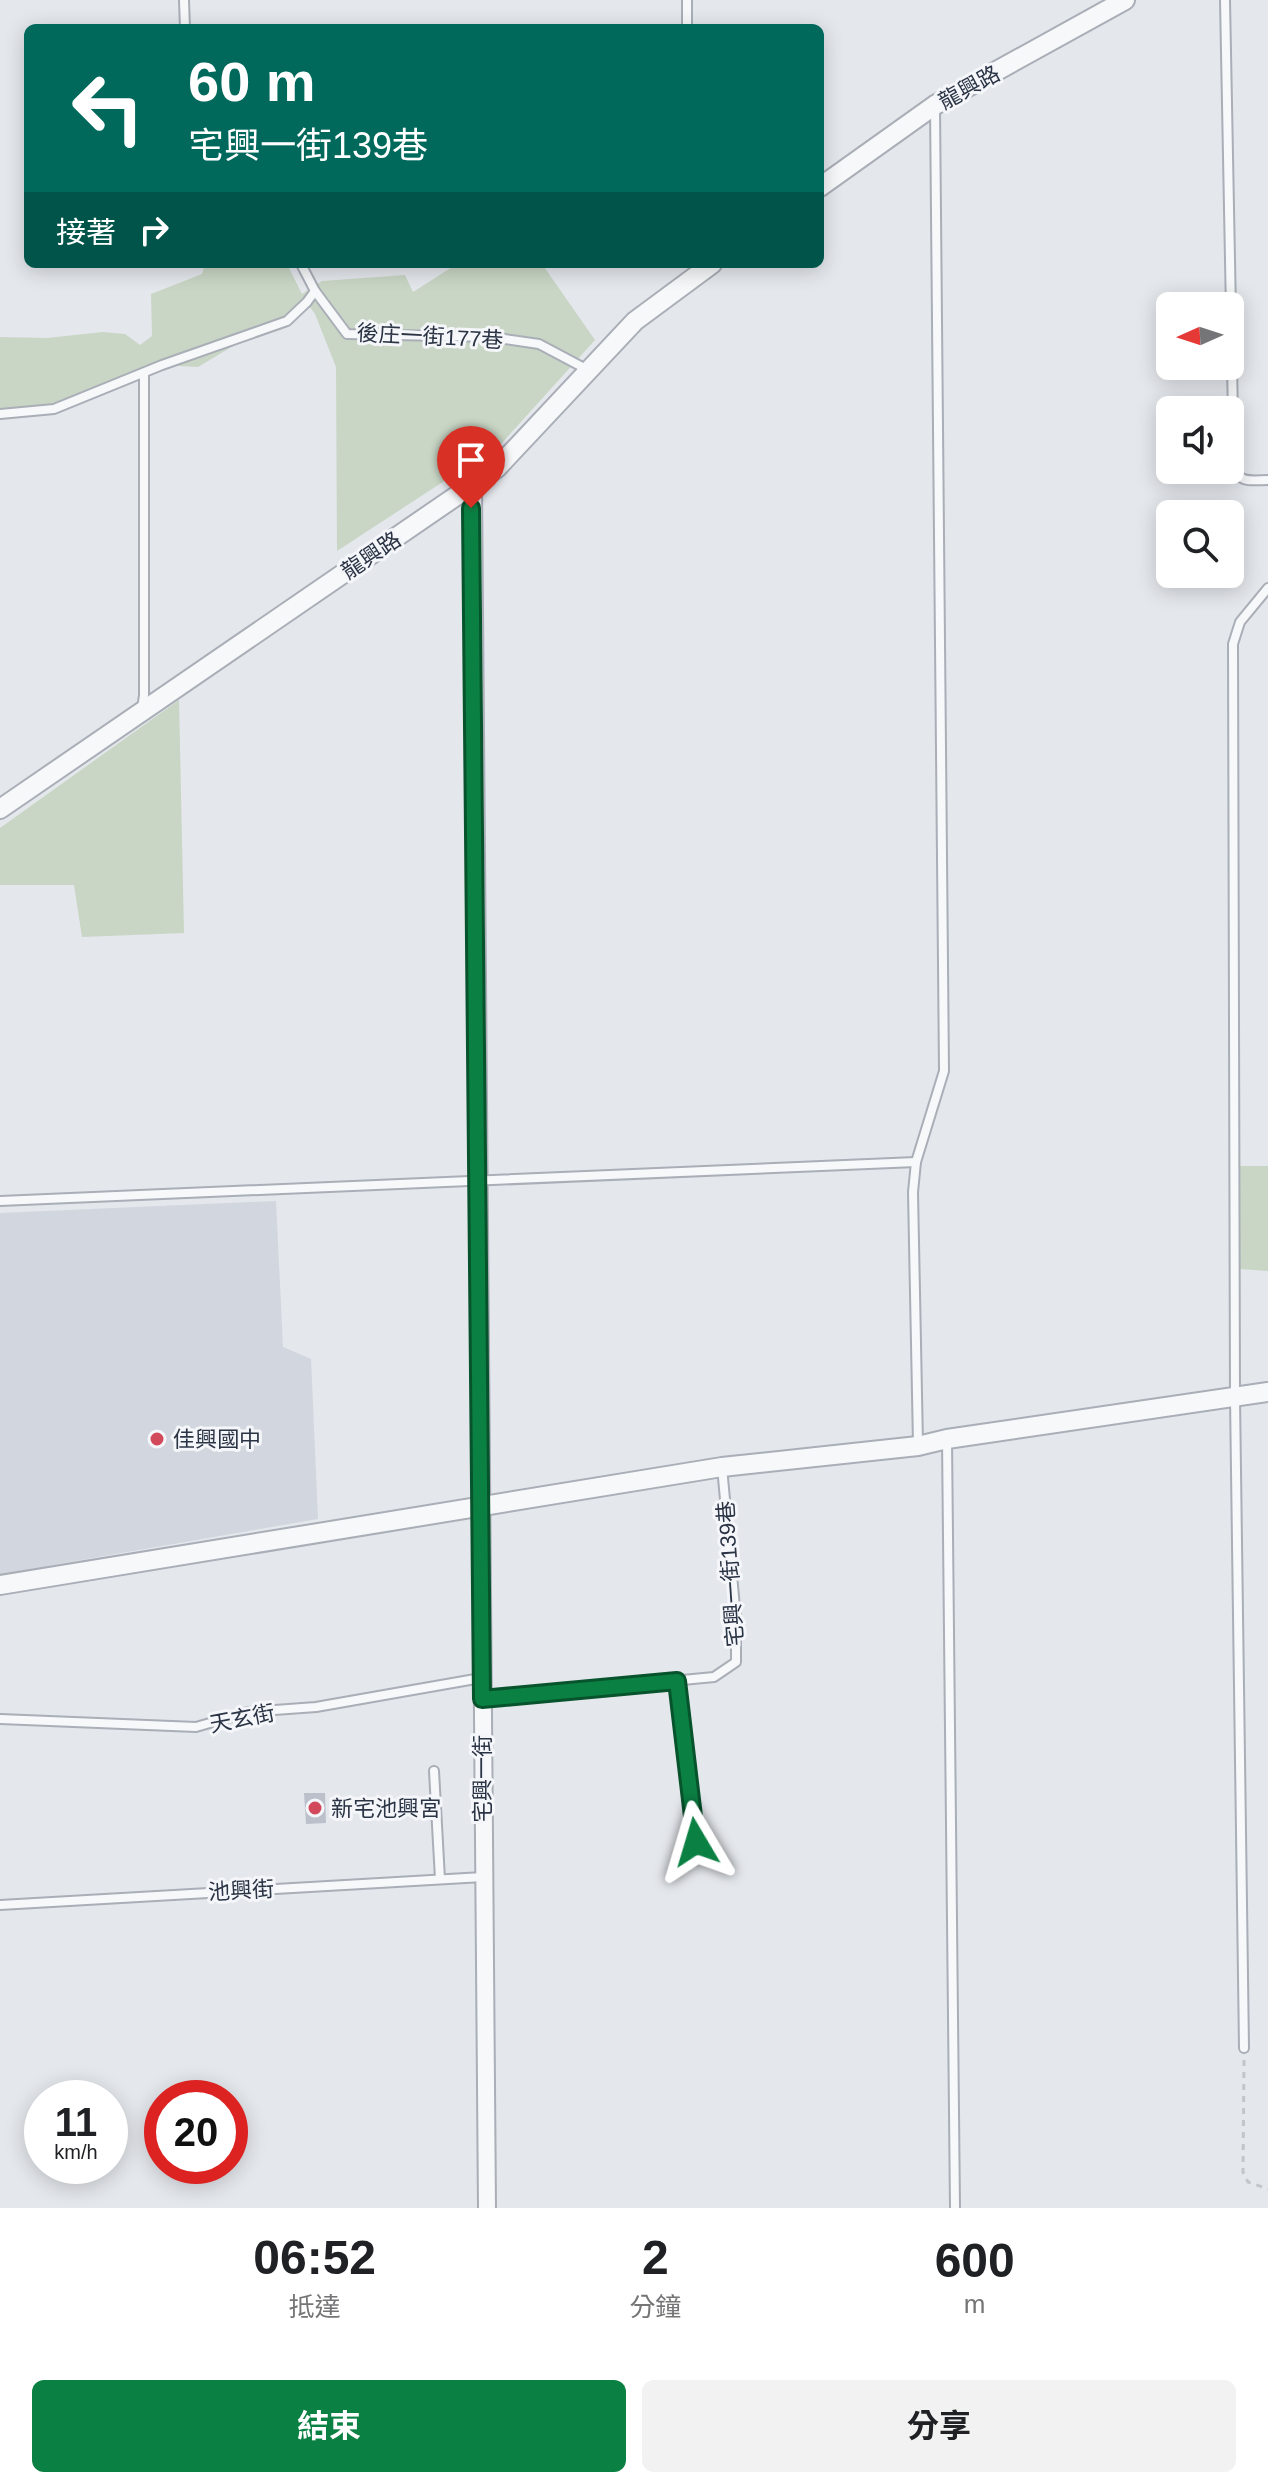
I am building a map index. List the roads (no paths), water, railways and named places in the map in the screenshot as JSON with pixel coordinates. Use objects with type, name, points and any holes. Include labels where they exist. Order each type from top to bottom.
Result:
[{"type":"street","name":"龍興路","points":[[824,184],[935,105],[1125,0]]},
{"type":"street","name":"龍興路","points":[[0,809],[497,468],[635,321],[707,268]]},
{"type":"street","name":"宅興一街","points":[[473,486],[487,2208]]},
{"type":"street","points":[[0,1585],[722,1467],[918,1446],[947,1439],[1268,1392]]},
{"type":"lane","points":[[184,0],[185,24]]},
{"type":"lane","points":[[687,0],[687,24]]},
{"type":"lane","points":[[1225,0],[1234,468],[1237,476],[1244,480],[1268,480]]},
{"type":"lane","points":[[918,1446],[913,1192],[916,1162],[944,1071],[935,105]]},
{"type":"lane","name":"後庄一街177巷","points":[[303,268],[315,291],[347,334],[416,333],[507,339],[539,344],[589,371]]},
{"type":"lane","points":[[0,414],[54,409],[287,321],[315,291]]},
{"type":"lane","points":[[142,710],[144,373]]},
{"type":"lane","points":[[1244,2048],[1235,1398],[1233,644],[1240,622],[1268,588]]},
{"type":"lane","points":[[0,1201],[916,1162]]},
{"type":"lane","points":[[947,1439],[955,2208]]},
{"type":"lane","name":"宅興一街139巷","points":[[482,1699],[714,1677],[736,1662],[736,1618],[722,1467]]},
{"type":"lane","name":"天玄街","points":[[0,1719],[196,1727],[248,1712],[316,1707],[481,1678]]},
{"type":"lane","points":[[677,1681],[696,1842]]},
{"type":"lane","points":[[434,1771],[440,1879]]},
{"type":"lane","name":"池興街","points":[[0,1905],[483,1877]]},
{"type":"place","name":"佳興國中","points":[[157,1439]]},
{"type":"place","name":"新宅池興宮","points":[[315,1808]]}]
